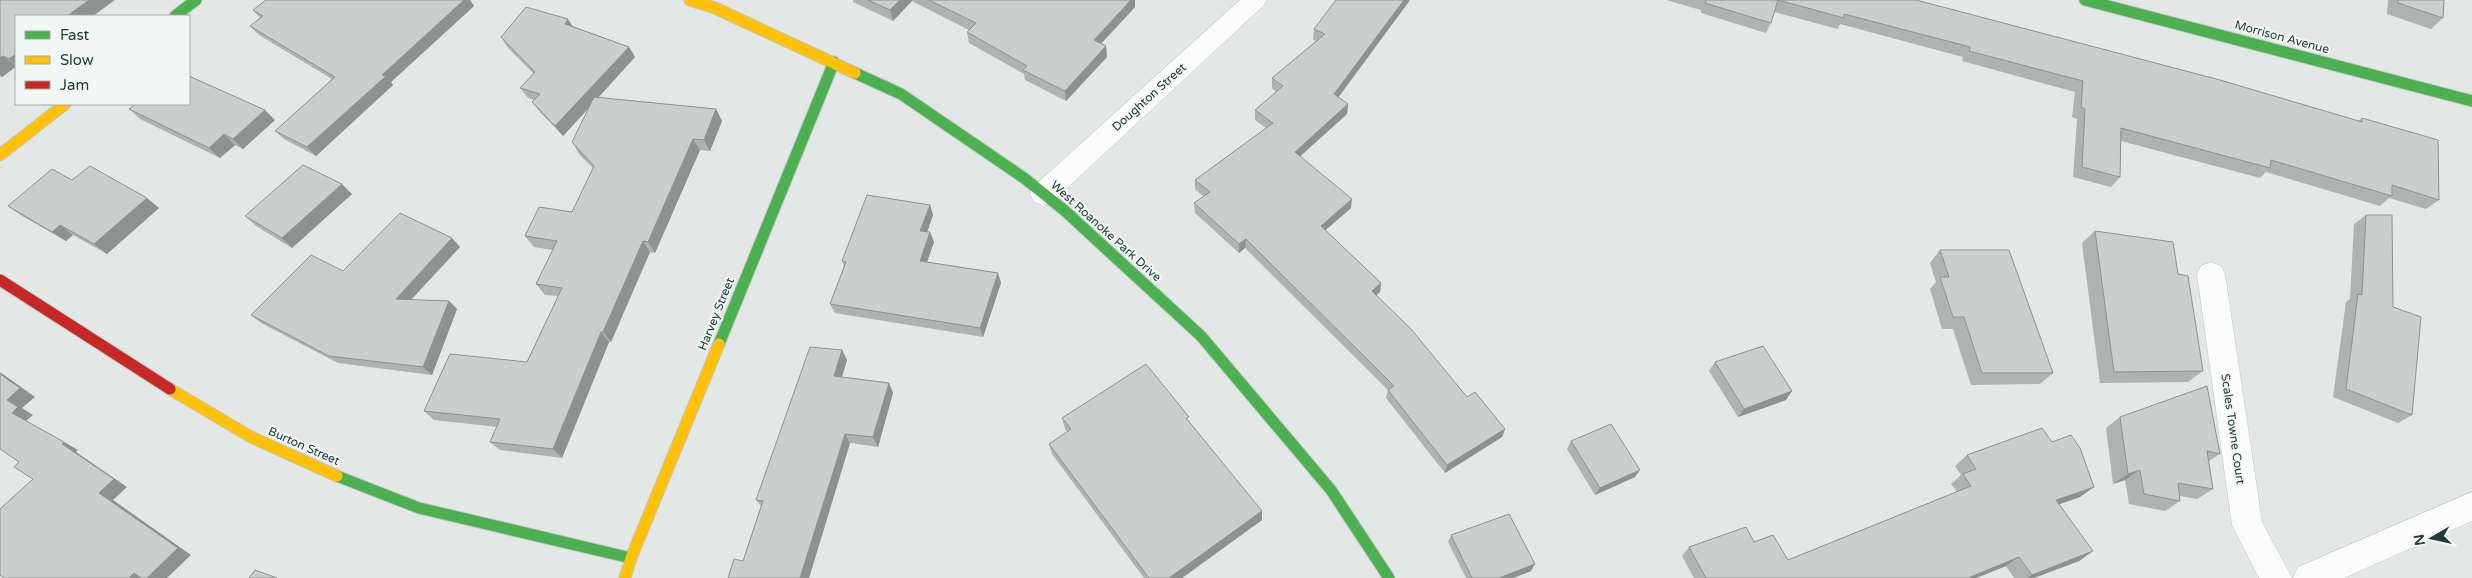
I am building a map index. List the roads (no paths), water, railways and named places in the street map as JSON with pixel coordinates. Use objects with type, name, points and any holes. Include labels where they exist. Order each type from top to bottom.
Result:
[{"type":"street","points":[[176,15],[196,0]]},
{"type":"street","name":"West Roanoke Park Drive","points":[[690,0],[715,8],[901,94],[1064,210],[1201,336],[1331,490],[1389,578]]},
{"type":"street","name":"Doughton Street","points":[[1043,194],[1255,0]]},
{"type":"street","name":"Morrison Avenue","points":[[2085,0],[2472,100]]},
{"type":"street","name":"Harvey Street","points":[[625,578],[631,558],[834,62]]},
{"type":"street","points":[[0,154],[64,105]]},
{"type":"street","name":"Scales Towne Court","points":[[2211,274],[2247,525],[2276,578]]},
{"type":"street","name":"Burton Street","points":[[0,280],[219,421],[293,459],[419,508],[631,558]]},
{"type":"street","points":[[2309,578],[2472,506]]}]
